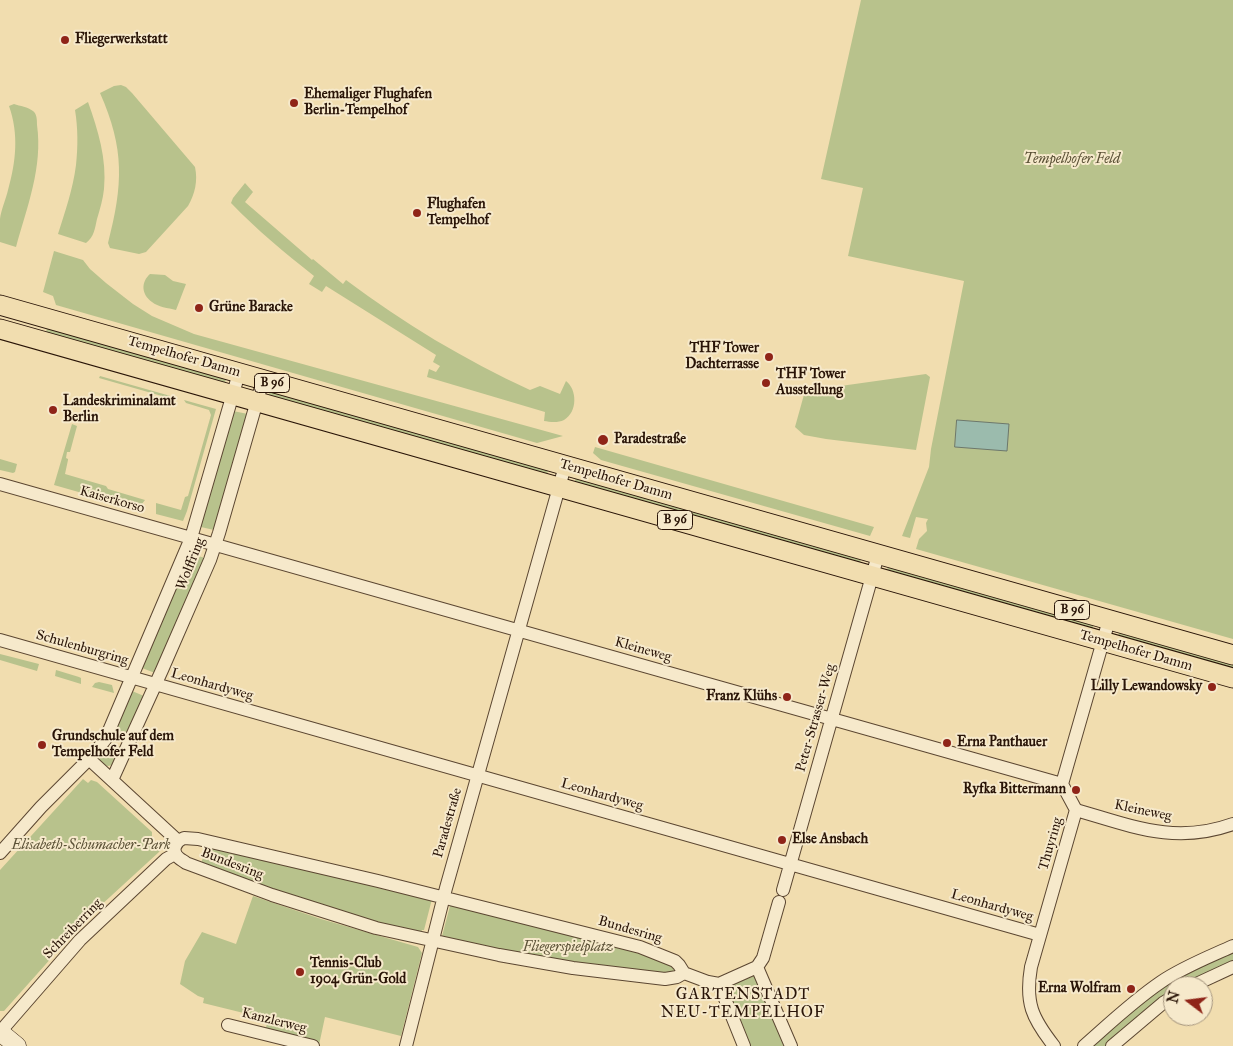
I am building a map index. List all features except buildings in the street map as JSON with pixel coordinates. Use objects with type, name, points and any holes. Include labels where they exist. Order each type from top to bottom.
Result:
[{"type":"main road","name":"Tempelhofer Damm","points":[[6,307],[1233,655]]},
{"type":"main road","name":"Tempelhofer Damm","points":[[0,329],[1233,678]]},
{"type":"street","points":[[0,324],[6,307]]},
{"type":"street","name":"Wolffring","points":[[0,853],[105,740],[191,538],[239,373]]},
{"type":"street","name":"Wolffring","points":[[112,780],[156,684],[215,545],[263,380]]},
{"type":"street","name":"Paradestraße","points":[[406,1046],[443,898],[565,466]]},
{"type":"street","name":"Kaiserkorso","points":[[0,484],[215,545]]},
{"type":"street","name":"Kleineweg","points":[[215,545],[1062,784]]},
{"type":"street","name":"Peter-Strasser-Weg","points":[[757,967],[763,958],[878,554]]},
{"type":"street","points":[[1062,784],[1109,620]]},
{"type":"street","name":"Schulenburgring","points":[[0,640],[156,684]]},
{"type":"street","name":"Leonhardyweg","points":[[156,684],[1040,935]]},
{"type":"street","points":[[105,740],[125,752]]},
{"type":"street","points":[[89,759],[178,840],[174,847],[175,854]]},
{"type":"street","name":"Thuyring","points":[[1054,1046],[1038,1025],[1032,1012],[1029,981],[1031,967],[1076,810],[1062,784]]},
{"type":"street","name":"Kleineweg","points":[[1076,810],[1149,831],[1171,834],[1186,834],[1223,828],[1233,824]]},
{"type":"street","name":"Bundesring","points":[[175,854],[186,863],[272,895],[360,924],[432,942],[573,968],[665,980],[678,978],[684,973],[675,961],[640,947],[369,879],[198,839],[184,838],[178,840]]},
{"type":"street","name":"Schreiberring","points":[[0,1032],[80,940],[166,859],[175,854]]},
{"type":"street","points":[[1084,1046],[1138,999],[1162,981],[1233,946]]},
{"type":"street","points":[[684,973],[719,984],[757,967],[791,1046]]},
{"type":"street","points":[[1213,976],[1233,967]]},
{"type":"street","points":[[719,984],[744,1046]]},
{"type":"street","points":[[1112,1046],[1163,1003]]},
{"type":"street","name":"Kanzlerweg","points":[[228,1025],[313,1046]]},
{"type":"street","points":[[0,1032],[17,1046]]},
{"type":"green space","name":"Tempelhofer Feld","points":[[861,0],[1233,0],[1233,639],[916,549],[919,539],[927,531],[926,523],[928,519],[916,517],[910,538],[902,536],[929,467],[964,281],[848,256],[863,188],[821,179]]},
{"type":"green space","points":[[121,85],[132,93],[195,167],[196,172],[195,187],[188,206],[146,252],[139,254],[110,248],[108,243],[117,203],[119,167],[114,132],[100,93],[114,86]]},
{"type":"green space","points":[[88,102],[101,145],[105,178],[103,196],[95,229],[91,238],[86,243],[58,234],[75,174],[77,124],[75,110]]},
{"type":"green space","points":[[14,104],[29,108],[35,114],[38,141],[38,156],[33,187],[16,247],[0,242],[0,219],[11,180],[14,158],[14,127],[9,106]]},
{"type":"green space","points":[[245,183],[253,192],[245,202],[343,284],[346,280],[435,340],[530,390],[540,386],[560,394],[566,381],[574,395],[572,412],[559,422],[544,421],[545,412],[427,377],[429,369],[436,372],[440,366],[433,362],[436,355],[326,286],[322,292],[309,284],[314,276],[271,241],[231,203]]},
{"type":"green space","points":[[54,251],[83,260],[90,269],[133,304],[152,316],[194,334],[563,436],[537,443],[56,305],[53,296],[43,292]]},
{"type":"green space","points":[[150,274],[165,275],[173,281],[186,284],[176,310],[157,305],[148,299],[144,292],[144,284]]},
{"type":"green space","points":[[47,325],[227,376],[224,386],[46,336]]},
{"type":"green space","points":[[926,374],[930,377],[916,450],[804,435],[795,427],[805,391]]},
{"type":"green space","points":[[100,376],[174,397],[172,406],[168,405],[169,398],[99,378]]},
{"type":"green space","points":[[271,388],[549,467],[546,478],[268,398]]},
{"type":"green space","points":[[184,400],[216,409],[183,521],[156,514],[156,503],[181,510],[185,497],[188,496],[211,415],[209,410],[186,403]]},
{"type":"green space","points":[[233,411],[248,414],[214,530],[201,526]]},
{"type":"green space","points":[[72,424],[77,426],[70,452],[67,452],[66,458],[68,460],[65,474],[145,500],[138,509],[54,485]]},
{"type":"green space","points":[[595,447],[874,527],[870,536],[601,460],[593,453]]},
{"type":"green space","points":[[0,459],[17,464],[15,472],[0,470]]},
{"type":"green space","points":[[576,476],[862,556],[859,566],[574,485]]},
{"type":"green space","points":[[191,554],[205,558],[155,673],[142,668]]},
{"type":"green space","points":[[889,564],[1094,622],[1092,631],[886,573]]},
{"type":"green space","points":[[1120,630],[1233,662],[1233,671],[1117,639]]},
{"type":"green space","points":[[0,654],[39,664],[37,671],[0,660]]},
{"type":"green space","points":[[56,670],[81,678],[81,684],[55,676]]},
{"type":"green space","points":[[95,683],[112,685],[114,693],[92,687]]},
{"type":"green space","points":[[132,691],[144,696],[123,742],[118,742],[115,741],[114,736]]},
{"type":"green space","points":[[108,748],[114,751],[117,757],[114,763],[108,766],[102,763],[99,757],[102,751]]},
{"type":"green space","name":"Elisabeth-Schumacher-Park","points":[[83,779],[88,783],[91,780],[97,782],[152,832],[150,839],[161,849],[87,918],[4,1011],[0,1011],[0,870]]},
{"type":"green space","points":[[206,846],[432,899],[424,930],[422,930],[420,936],[377,925],[201,864]]},
{"type":"green space","name":"Tennis-Club 1904 Grün-Gold","points":[[253,896],[321,919],[418,947],[422,953],[401,1036],[325,1017],[319,1045],[265,1032],[268,1019],[203,1003],[204,998],[180,984],[185,961],[202,932],[236,944]]},
{"type":"green space","name":"Fliegerspielplatz","points":[[451,902],[636,949],[677,966],[674,975],[603,969],[441,940]]},
{"type":"green space","points":[[1233,952],[1233,963],[1205,976],[1182,976]]},
{"type":"green space","points":[[754,976],[788,1046],[748,1046],[727,989],[730,985]]},
{"type":"green space","points":[[1163,988],[1163,999],[1141,1015],[1105,1046],[1090,1046],[1132,1010]]},
{"type":"shaded area","points":[[957,420],[1009,424],[1007,451],[955,447]]},
{"type":"place","name":"Fliegerwerkstatt","points":[[65,40]]},
{"type":"place","name":"Ehemaliger Flughafen Berlin-Tempelhof","points":[[294,103]]},
{"type":"place","name":"Flughafen Tempelhof","points":[[417,213]]},
{"type":"place","name":"Grüne Baracke","points":[[199,308]]},
{"type":"place","name":"THF Tower Dachterrasse","points":[[769,357]]},
{"type":"place","name":"THF Tower Ausstellung","points":[[766,383]]},
{"type":"place","name":"Landeskriminalamt Berlin","points":[[53,410]]},
{"type":"place","name":"Paradestraße","points":[[603,440]]},
{"type":"place","name":"Lilly Lewandowsky","points":[[1212,687]]},
{"type":"place","name":"Franz Klühs","points":[[787,697]]},
{"type":"place","name":"Erna Panthauer","points":[[947,743]]},
{"type":"place","name":"Grundschule auf dem Tempelhofer Feld","points":[[42,745]]},
{"type":"place","name":"Ryfka Bittermann","points":[[1076,790]]},
{"type":"place","name":"Else Ansbach","points":[[782,840]]},
{"type":"place","name":"Tennis-Club 1904 Grün-Gold","points":[[300,972]]},
{"type":"place","name":"Erna Wolfram","points":[[1131,989]]},
{"type":"district","name":"GARTENSTADT NEU-TEMPELHOF","points":[[743,1004]]}]
